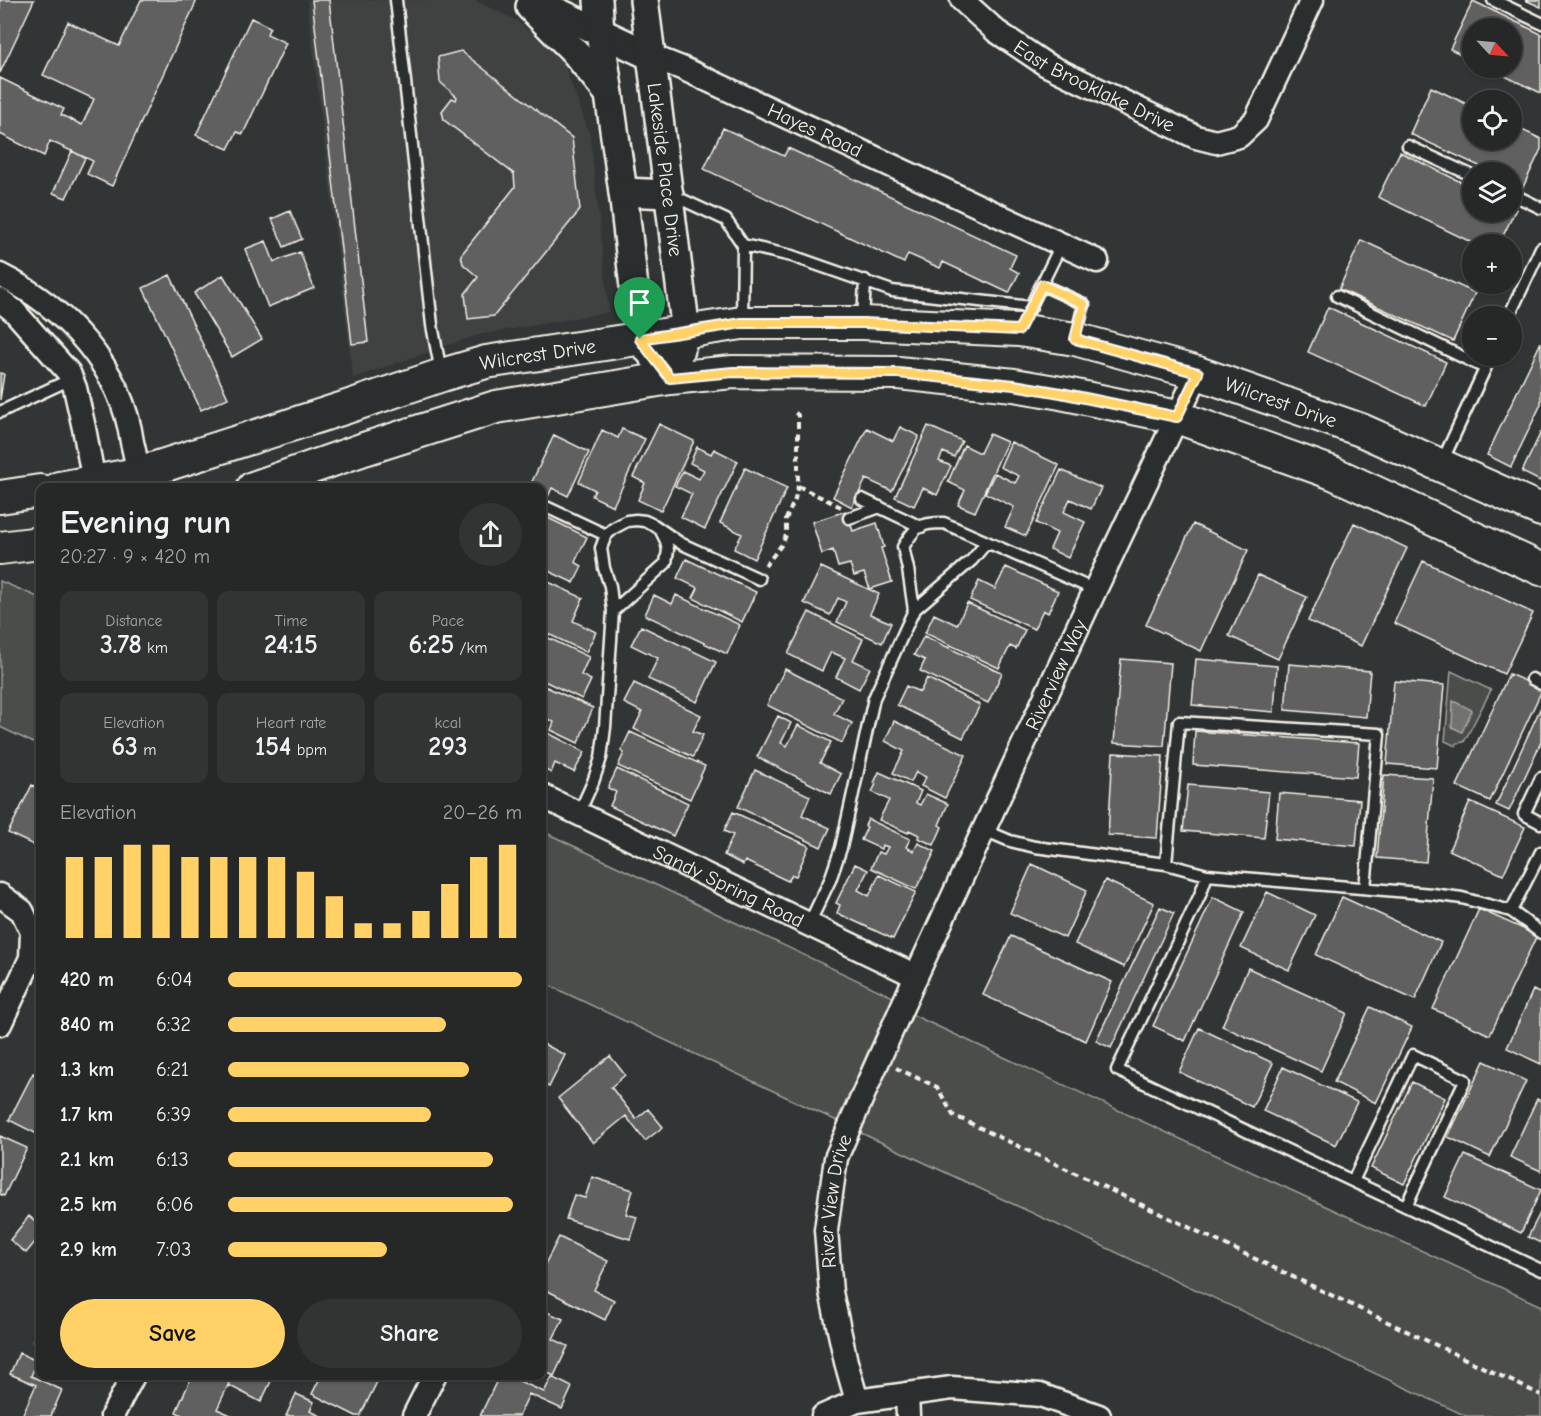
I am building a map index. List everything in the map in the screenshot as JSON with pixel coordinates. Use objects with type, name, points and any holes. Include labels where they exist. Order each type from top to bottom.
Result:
[{"type":"main road","name":"Wilcrest Drive","points":[[114,483],[134,481],[344,408],[486,362],[742,323],[1025,319],[1075,339],[1198,373],[1361,430],[1540,507]]},
{"type":"main road","points":[[267,483],[364,448],[496,407],[670,378],[733,372],[898,373],[1014,385],[1177,417],[1333,473],[1541,569]]},
{"type":"main road","points":[[0,496],[36,492]]},
{"type":"main road","points":[[0,549],[36,544]]},
{"type":"street","points":[[523,0],[574,51],[609,95]]},
{"type":"street","name":"Hayes Road","points":[[532,0],[1096,261]]},
{"type":"street","points":[[598,0],[600,32],[623,192],[640,339],[670,378]]},
{"type":"street","name":"Lakeside Place Drive","points":[[644,0],[686,332],[670,378]]},
{"type":"street","name":"East Brooklake Drive","points":[[962,0],[996,31],[1045,64],[1196,137],[1216,142],[1239,136],[1256,120],[1312,0]]},
{"type":"street","points":[[623,192],[669,194]]},
{"type":"street","points":[[0,275],[13,281],[54,309],[96,355],[115,385],[130,427],[134,481]]},
{"type":"street","points":[[0,300],[14,311],[69,373],[84,428],[95,483]]},
{"type":"street","points":[[73,384],[105,369]]},
{"type":"street","name":"Riverview Way","points":[[916,976],[1198,373]]},
{"type":"street","name":"Sandy Spring Road","points":[[546,798],[916,976]]},
{"type":"street","points":[[0,895],[22,911],[32,932],[31,958],[0,1024]]},
{"type":"street","name":"River View Drive","points":[[857,1401],[831,1292],[826,1230],[836,1158],[916,976]]},
{"type":"street","points":[[112,1416],[131,1380]]},
{"type":"street","points":[[414,1416],[432,1380]]},
{"type":"street","points":[[823,1416],[857,1401],[908,1405],[952,1388],[1040,1395],[1099,1416]]},
{"type":"lane","points":[[396,0],[432,325],[442,375]]},
{"type":"lane","points":[[1493,0],[1541,23]]},
{"type":"lane","points":[[1408,146],[1462,171]]},
{"type":"lane","points":[[669,194],[726,220],[743,245],[742,323]]},
{"type":"lane","points":[[1522,199],[1541,208]]},
{"type":"lane","points":[[743,245],[792,256],[892,291],[1025,319],[1061,245]]},
{"type":"lane","points":[[1514,306],[1541,248]]},
{"type":"lane","points":[[863,323],[865,280]]},
{"type":"lane","points":[[1042,285],[1084,304],[1075,339]]},
{"type":"lane","points":[[1337,296],[1485,368],[1440,465]]},
{"type":"lane","points":[[0,412],[73,384]]},
{"type":"lane","points":[[862,499],[921,527]]},
{"type":"lane","points":[[546,507],[606,535]]},
{"type":"lane","points":[[853,517],[880,507]]},
{"type":"lane","points":[[579,813],[601,758],[605,727],[613,611],[602,548],[606,535],[621,523],[636,520],[654,525],[680,543],[759,579]]},
{"type":"lane","points":[[914,610],[903,547],[913,531],[928,523],[944,523],[1095,590]]},
{"type":"lane","points":[[613,611],[666,563],[668,550],[660,531]]},
{"type":"lane","points":[[809,924],[830,880],[841,848],[874,698],[914,610],[972,560],[987,542]]},
{"type":"lane","points":[[1166,864],[1179,722],[1379,734],[1365,888]]},
{"type":"lane","points":[[1541,778],[1524,814],[1541,823]]},
{"type":"lane","points":[[984,830],[1010,841],[1035,847],[1166,864],[1207,875],[1462,898],[1511,911],[1541,933]]},
{"type":"lane","points":[[1511,911],[1541,852]]},
{"type":"lane","points":[[1207,875],[1200,896],[1118,1070],[1541,1270]]},
{"type":"lane","points":[[1353,1181],[1413,1055],[1465,1080],[1406,1206]]},
{"type":"path","points":[[759,579],[766,564],[783,543],[786,535],[786,519],[798,486],[798,415],[793,411]]},
{"type":"path","points":[[798,486],[853,517]]},
{"type":"path","points":[[878,1060],[936,1087],[953,1115],[1541,1395]]},
{"type":"shaded area","points":[[307,0],[474,0],[517,21],[562,59],[590,135],[609,312],[478,335],[353,378]]},
{"type":"shaded area","points":[[0,581],[36,596],[36,744],[0,727]]},
{"type":"shaded area","points":[[1451,671],[1491,690],[1464,742],[1457,743],[1456,746],[1445,741]]},
{"type":"shaded area","points":[[1453,701],[1472,710],[1462,732],[1452,727]]},
{"type":"shaded area","points":[[546,833],[893,997],[837,1121],[546,984]]},
{"type":"shaded area","points":[[913,1015],[1541,1306],[1541,1416],[1466,1416],[859,1132],[873,1096]]},
{"type":"building","points":[[0,0],[34,0],[0,73]]},
{"type":"building","points":[[141,0],[197,0],[112,186],[87,174],[93,161],[50,141],[44,156],[0,134],[0,78],[64,109],[61,115],[82,125],[94,99],[43,75],[68,22],[119,46]]},
{"type":"building","points":[[312,0],[329,0],[368,342],[352,344]]},
{"type":"building","points":[[1525,0],[1541,0],[1541,7]]},
{"type":"building","points":[[1473,1],[1508,18],[1465,18]]},
{"type":"building","points":[[251,18],[270,27],[267,34],[286,43],[243,134],[237,132],[228,149],[196,135]]},
{"type":"building","points":[[1462,24],[1462,55],[1450,49]]},
{"type":"building","points":[[1522,25],[1541,34],[1541,93],[1509,78],[1522,78]]},
{"type":"building","points":[[461,51],[572,138],[580,210],[494,316],[468,319],[465,294],[478,277],[463,264],[461,255],[515,187],[514,174],[444,120],[442,111],[452,98],[456,100],[457,97],[440,82],[438,57]]},
{"type":"building","points":[[1431,87],[1462,102],[1462,150],[1522,150],[1522,130],[1541,139],[1541,149],[1523,187],[1522,162],[1470,162],[1410,134]]},
{"type":"building","points":[[723,128],[784,156],[788,148],[1016,255],[1010,268],[1019,273],[1009,293],[943,262],[940,268],[908,254],[904,263],[704,169]]},
{"type":"building","points":[[72,151],[85,158],[66,198],[53,193]]},
{"type":"building","points":[[1400,152],[1462,183],[1462,222],[1510,222],[1504,234],[1462,234],[1462,238],[1378,197]]},
{"type":"building","points":[[290,211],[302,239],[284,247],[272,219]]},
{"type":"building","points":[[1361,240],[1462,287],[1462,294],[1475,294],[1469,306],[1462,306],[1462,321],[1453,341],[1339,289]]},
{"type":"building","points":[[266,241],[274,262],[300,252],[314,288],[268,307],[245,249]]},
{"type":"building","points":[[170,275],[228,398],[201,410],[143,288]]},
{"type":"building","points":[[223,275],[262,339],[232,357],[194,293]]},
{"type":"building","points":[[1328,307],[1446,362],[1426,406],[1308,352]]},
{"type":"building","points":[[1541,342],[1541,404],[1511,467],[1487,455]]},
{"type":"building","points":[[0,373],[4,374],[0,400]]},
{"type":"building","points":[[659,424],[694,441],[661,511],[638,500],[645,483],[633,477]]},
{"type":"building","points":[[928,426],[962,441],[954,457],[943,452],[939,461],[951,466],[937,495],[923,488],[914,506],[895,497]]},
{"type":"building","points":[[900,427],[919,436],[892,491],[866,479],[852,507],[833,497],[867,428],[893,441]]},
{"type":"building","points":[[622,429],[645,439],[613,506],[592,496],[595,490],[579,482],[602,430],[618,438]]},
{"type":"building","points":[[1541,432],[1541,478],[1540,481],[1522,472]]},
{"type":"building","points":[[989,434],[1007,442],[975,512],[958,505],[965,490],[948,482],[964,445],[980,453]]},
{"type":"building","points":[[554,435],[589,452],[568,496],[552,488],[546,501],[546,483],[531,483]]},
{"type":"building","points":[[1011,442],[1059,465],[1026,536],[1005,527],[1014,507],[985,493],[995,473],[1015,483],[1019,476],[1000,467]]},
{"type":"building","points":[[697,447],[711,454],[714,449],[738,461],[705,529],[681,517],[692,494],[675,486],[683,471],[699,479],[704,470],[690,463]]},
{"type":"building","points":[[745,468],[787,488],[754,559],[734,549],[742,534],[720,523]]},
{"type":"building","points":[[1061,470],[1101,488],[1091,509],[1070,499],[1064,512],[1085,522],[1068,558],[1050,549],[1057,533],[1036,523]]},
{"type":"building","points":[[846,511],[853,531],[877,523],[884,547],[881,548],[892,582],[870,589],[864,573],[854,576],[850,564],[838,567],[833,550],[822,554],[812,522]]},
{"type":"building","points":[[546,517],[587,537],[575,562],[582,566],[574,583],[546,570]]},
{"type":"building","points":[[1354,523],[1407,548],[1361,646],[1308,621]]},
{"type":"building","points":[[1193,524],[1248,550],[1201,651],[1146,625]]},
{"type":"building","points":[[686,559],[756,592],[742,622],[693,598],[698,588],[677,578]]},
{"type":"building","points":[[1423,561],[1533,613],[1504,674],[1394,623]]},
{"type":"building","points":[[821,567],[879,594],[870,614],[891,623],[882,643],[837,622],[846,602],[838,598],[830,615],[804,603]]},
{"type":"building","points":[[1006,567],[1058,591],[1048,613],[1043,610],[1034,629],[970,600],[979,581],[995,589]]},
{"type":"building","points":[[1258,575],[1307,597],[1278,659],[1229,636]]},
{"type":"building","points":[[546,581],[583,598],[573,621],[596,632],[586,652],[546,633]]},
{"type":"building","points":[[654,595],[672,604],[676,595],[740,625],[727,654],[645,615]]},
{"type":"building","points":[[967,603],[1025,630],[1016,649],[1010,646],[999,668],[925,633],[934,614],[957,625]]},
{"type":"building","points":[[809,612],[863,639],[853,660],[870,668],[859,689],[836,677],[845,658],[831,652],[822,671],[788,654]]},
{"type":"building","points":[[641,626],[716,662],[697,702],[648,679],[658,658],[631,645]]},
{"type":"building","points":[[924,636],[1002,673],[988,703],[920,671],[925,660],[914,655]]},
{"type":"building","points":[[546,637],[589,657],[581,675],[591,680],[582,699],[546,682]]},
{"type":"building","points":[[1121,659],[1171,663],[1164,746],[1114,743]]},
{"type":"building","points":[[1196,659],[1277,666],[1274,712],[1192,705]]},
{"type":"building","points":[[1289,664],[1370,671],[1366,717],[1285,710]]},
{"type":"building","points":[[785,669],[842,698],[834,714],[852,723],[842,743],[767,705]]},
{"type":"building","points":[[1509,674],[1541,688],[1541,692],[1490,801],[1457,786]]},
{"type":"building","points":[[927,678],[980,705],[963,738],[897,705],[906,686],[920,692]]},
{"type":"building","points":[[1394,681],[1444,685],[1437,768],[1387,764]]},
{"type":"building","points":[[634,683],[701,715],[693,731],[703,735],[693,757],[634,729],[642,712],[624,703]]},
{"type":"building","points":[[546,687],[593,708],[578,743],[551,730],[554,722],[546,718]]},
{"type":"building","points":[[1541,707],[1541,742],[1509,811],[1496,805]]},
{"type":"building","points":[[778,716],[791,723],[781,743],[787,746],[798,725],[831,742],[820,763],[841,774],[831,794],[757,757]]},
{"type":"building","points":[[894,721],[966,755],[945,798],[921,786],[926,777],[916,772],[911,782],[893,773],[904,751],[885,741]]},
{"type":"building","points":[[1195,731],[1359,743],[1356,777],[1193,765]]},
{"type":"building","points":[[546,732],[585,752],[574,772],[555,763],[551,773],[546,770]]},
{"type":"building","points":[[630,732],[705,766],[690,799],[618,766],[624,753],[621,751]]},
{"type":"building","points":[[1113,753],[1163,756],[1157,838],[1108,835]]},
{"type":"building","points":[[617,769],[688,803],[673,836],[610,806],[616,792],[608,788]]},
{"type":"building","points":[[755,770],[810,796],[802,815],[830,828],[821,847],[738,807]]},
{"type":"building","points":[[879,772],[921,791],[916,803],[920,805],[926,794],[948,804],[934,845],[918,838],[919,835],[909,830],[908,833],[879,820],[889,800],[872,792]]},
{"type":"building","points":[[1384,775],[1433,778],[1426,862],[1377,858]]},
{"type":"building","points":[[32,785],[36,787],[36,846],[8,833]]},
{"type":"building","points":[[1188,785],[1269,792],[1264,838],[1183,831]]},
{"type":"building","points":[[1279,793],[1360,800],[1356,846],[1275,839]]},
{"type":"building","points":[[1470,802],[1525,827],[1503,875],[1449,850]]},
{"type":"building","points":[[733,812],[809,846],[796,876],[792,875],[788,881],[745,861],[743,865],[724,855],[733,835],[724,831]]},
{"type":"building","points":[[868,819],[910,839],[906,847],[914,851],[918,843],[935,851],[916,889],[871,868],[878,852],[884,854],[888,847],[882,845],[881,849],[861,840]]},
{"type":"building","points":[[855,864],[868,870],[858,890],[869,896],[879,875],[916,892],[893,939],[837,913],[840,905],[836,903]]},
{"type":"building","points":[[1032,864],[1087,890],[1065,938],[1010,913]]},
{"type":"building","points":[[1105,880],[1154,903],[1124,967],[1075,944]]},
{"type":"building","points":[[1267,892],[1315,915],[1289,970],[1241,948]]},
{"type":"building","points":[[1213,897],[1244,912],[1185,1041],[1153,1026]]},
{"type":"building","points":[[1342,897],[1441,942],[1415,1000],[1316,955]]},
{"type":"building","points":[[1160,907],[1174,913],[1111,1048],[1096,1041]]},
{"type":"building","points":[[1479,909],[1537,935],[1490,1035],[1433,1009]]},
{"type":"building","points":[[1011,936],[1112,982],[1086,1041],[983,995]]},
{"type":"building","points":[[1248,968],[1347,1013],[1321,1071],[1222,1026]]},
{"type":"building","points":[[1533,990],[1541,994],[1541,1064],[1507,1048]]},
{"type":"building","points":[[1370,1007],[1412,1027],[1376,1103],[1334,1082]]},
{"type":"building","points":[[1199,1028],[1273,1063],[1252,1107],[1179,1072]]},
{"type":"building","points":[[546,1045],[565,1055],[549,1087],[546,1086]]},
{"type":"building","points":[[610,1056],[625,1075],[611,1087],[636,1119],[648,1109],[663,1127],[645,1141],[626,1116],[593,1143],[558,1098]]},
{"type":"building","points":[[1484,1061],[1526,1081],[1490,1157],[1448,1137]]},
{"type":"building","points":[[1283,1067],[1357,1102],[1336,1145],[1263,1111]]},
{"type":"building","points":[[33,1073],[36,1075],[36,1134],[9,1120]]},
{"type":"building","points":[[1412,1082],[1445,1098],[1404,1184],[1371,1168]]},
{"type":"building","points":[[1537,1099],[1541,1101],[1541,1171],[1510,1157]]},
{"type":"building","points":[[0,1136],[27,1148],[4,1196],[0,1194]]},
{"type":"building","points":[[1465,1155],[1541,1190],[1521,1233],[1445,1197]]},
{"type":"building","points":[[592,1177],[633,1190],[626,1214],[637,1217],[630,1239],[566,1219],[574,1195],[585,1198]]},
{"type":"building","points":[[1541,1211],[1541,1243],[1528,1237]]},
{"type":"building","points":[[29,1216],[36,1222],[36,1241],[26,1253],[10,1240]]},
{"type":"building","points":[[559,1237],[608,1261],[594,1290],[614,1300],[605,1320],[546,1290],[546,1262]]},
{"type":"building","points":[[546,1312],[563,1319],[553,1339],[568,1346],[554,1376],[546,1372]]},
{"type":"building","points":[[19,1353],[36,1361],[31,1376],[62,1390],[51,1416],[22,1416],[36,1385],[10,1374]]},
{"type":"building","points":[[552,1377],[572,1387],[562,1409],[529,1394],[519,1416],[480,1416],[497,1380],[517,1380],[544,1392]]},
{"type":"building","points":[[190,1380],[231,1380],[217,1409],[233,1416],[184,1416],[176,1412]]},
{"type":"building","points":[[231,1380],[271,1381],[261,1402],[228,1385]]},
{"type":"building","points":[[319,1380],[378,1380],[360,1416],[312,1394]]},
{"type":"building","points":[[296,1394],[314,1402],[310,1411],[321,1416],[286,1416]]},
{"type":"route","points":[[1042,285],[1084,304],[1075,339],[1198,373],[1177,417],[1014,385],[898,373],[733,372],[670,378],[640,339],[742,323],[863,323],[1019,330],[1042,285]]}]
